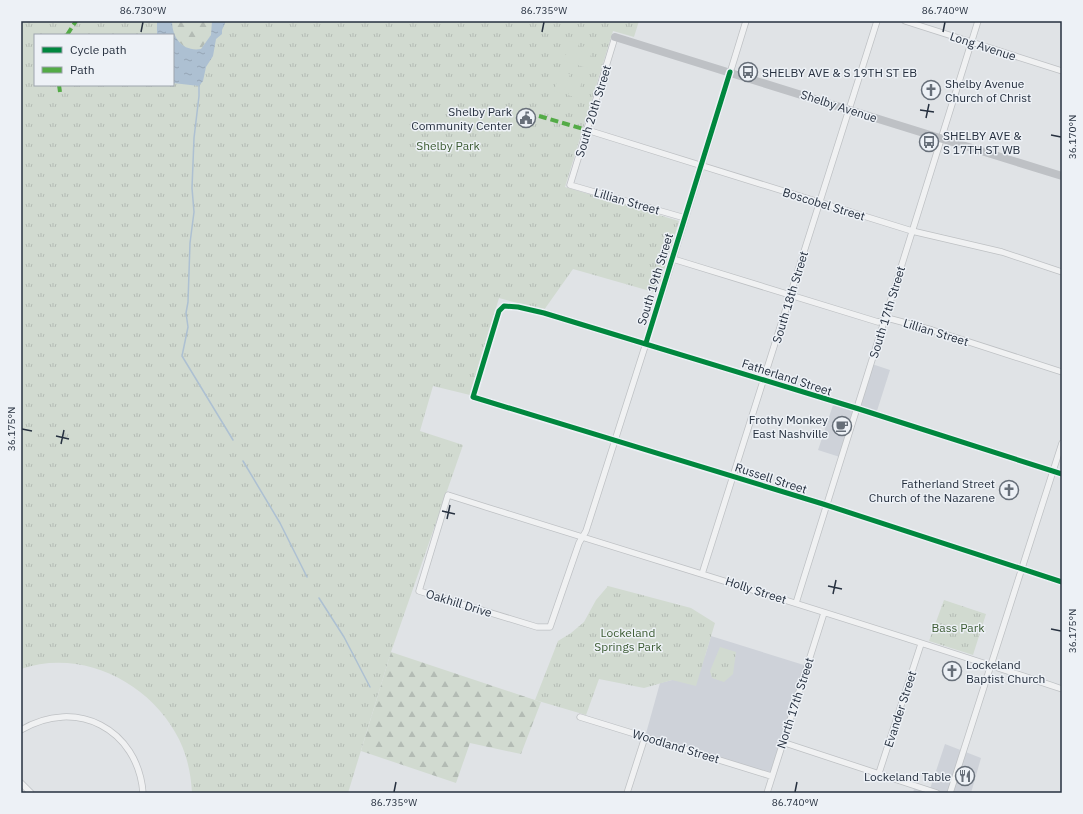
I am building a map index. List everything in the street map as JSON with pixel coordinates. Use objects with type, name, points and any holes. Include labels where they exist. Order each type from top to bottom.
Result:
[{"type":"street","name":"South 19th Street","points":[[550,627],[582,537],[586,531],[673,258],[746,21]]},
{"type":"street","name":"South 18th Street","points":[[702,574],[877,21]]},
{"type":"street","name":"Long Avenue","points":[[905,21],[1062,71]]},
{"type":"street","name":"South 17th Street","points":[[796,603],[858,409],[978,21]]},
{"type":"street","name":"Shelby Avenue","points":[[615,37],[1062,176]]},
{"type":"street","name":"South 20th Street","points":[[570,184],[615,37]]},
{"type":"street","name":"Boscobel Street","points":[[587,130],[912,231],[1002,252],[1062,272]]},
{"type":"street","name":"Lillian Street","points":[[570,184],[685,218]]},
{"type":"street","name":"Lillian Street","points":[[673,258],[878,322],[891,319],[932,330],[1062,372]]},
{"type":"street","name":"Fatherland Street","points":[[473,397],[498,312],[504,306],[518,307],[544,313],[764,379],[1062,474]]},
{"type":"street","name":"Russell Street","points":[[473,397],[733,476],[1062,582]]},
{"type":"street","points":[[950,793],[1062,443]]},
{"type":"street","name":"Holly Street","points":[[448,495],[796,603],[1062,689]]},
{"type":"street","name":"Oakhill Drive","points":[[448,495],[419,591],[536,627],[550,627]]},
{"type":"street","name":"North 17th Street","points":[[766,793],[824,613]]},
{"type":"street","name":"Evander Street","points":[[879,773],[921,644]]},
{"type":"street","points":[[21,730],[32,723],[49,717],[65,716],[83,718],[115,732],[129,748],[138,767],[143,793]]},
{"type":"street","name":"Woodland Street","points":[[580,717],[772,776]]},
{"type":"street","points":[[627,793],[645,737]]},
{"type":"street","points":[[782,742],[937,793]]},
{"type":"street","points":[[21,783],[31,793]]},
{"type":"shaded area","points":[[872,364],[890,370],[876,414],[859,409],[843,458],[818,450],[834,402],[858,408]]},
{"type":"shaded area","points":[[711,636],[807,666],[771,776],[645,737],[660,683],[672,680],[705,656]]},
{"type":"shaded area","points":[[945,744],[981,758],[971,793],[913,793],[915,785],[930,789]]},
{"type":"green space","name":"Shelby Park","points":[[21,21],[639,21],[634,37],[613,31],[565,187],[679,221],[657,293],[573,269],[544,310],[499,298],[470,395],[433,386],[420,431],[463,445],[391,652],[348,793],[192,793],[187,761],[179,739],[162,714],[147,697],[129,684],[88,666],[66,663],[43,664],[21,669]]},
{"type":"green space","points":[[172,21],[212,21],[211,35],[201,49],[189,48],[184,46],[176,38]]},
{"type":"green space","points":[[570,41],[579,44],[573,64],[564,61]]},
{"type":"green space","points":[[584,45],[593,48],[587,68],[577,65]]},
{"type":"green space","points":[[560,71],[570,74],[563,94],[554,91]]},
{"type":"green space","points":[[574,75],[583,78],[577,98],[568,95]]},
{"type":"green space","name":"Lockeland Springs Park","points":[[608,586],[691,608],[715,623],[696,686],[672,680],[644,688],[599,679],[586,715],[535,700],[558,641],[571,633],[584,622],[596,600]]},
{"type":"green space","name":"Bass Park","points":[[944,600],[986,614],[973,655],[929,641]]},
{"type":"green space","points":[[720,647],[736,652],[733,674],[724,682],[712,678],[710,671]]},
{"type":"green space","points":[[391,652],[541,702],[521,754],[470,743],[456,783],[361,751]]},
{"type":"water","points":[[157,21],[172,21],[176,38],[184,46],[201,49],[211,35],[212,21],[226,21],[222,34],[216,39],[213,56],[206,67],[203,81],[199,86],[174,83],[174,34],[157,34]]},
{"type":"waterway","points":[[199,86],[194,138],[192,188],[194,212],[190,243],[188,302],[186,313],[188,327],[182,356],[233,440]]},
{"type":"waterway","points":[[243,461],[280,523],[307,577]]},
{"type":"waterway","points":[[319,598],[344,637],[370,687]]},
{"type":"marked path","points":[[68,34],[76,21]]},
{"type":"marked path","points":[[59,86],[60,92]]},
{"type":"marked path","points":[[539,116],[587,130]]},
{"type":"cycle path","points":[[646,343],[730,72]]},
{"type":"cycle path","points":[[1062,474],[859,409],[544,313],[518,307],[504,306],[499,311],[473,397],[823,504],[1062,582]]},
{"type":"place","name":"SHELBY AVE & S 19TH ST EB","points":[[748,72]]},
{"type":"place","name":"Shelby Avenue Church of Christ","points":[[931,90]]},
{"type":"place","name":"Shelby Park Community Center","points":[[526,118]]},
{"type":"place","name":"SHELBY AVE & S 17TH ST WB","points":[[929,142]]},
{"type":"place","name":"Frothy Monkey East Nashville","points":[[842,426]]},
{"type":"place","name":"Fatherland Street Church of the Nazarene","points":[[1009,490]]},
{"type":"place","name":"Lockeland Baptist Church","points":[[952,671]]},
{"type":"place","name":"Lockeland Table","points":[[965,776]]}]
